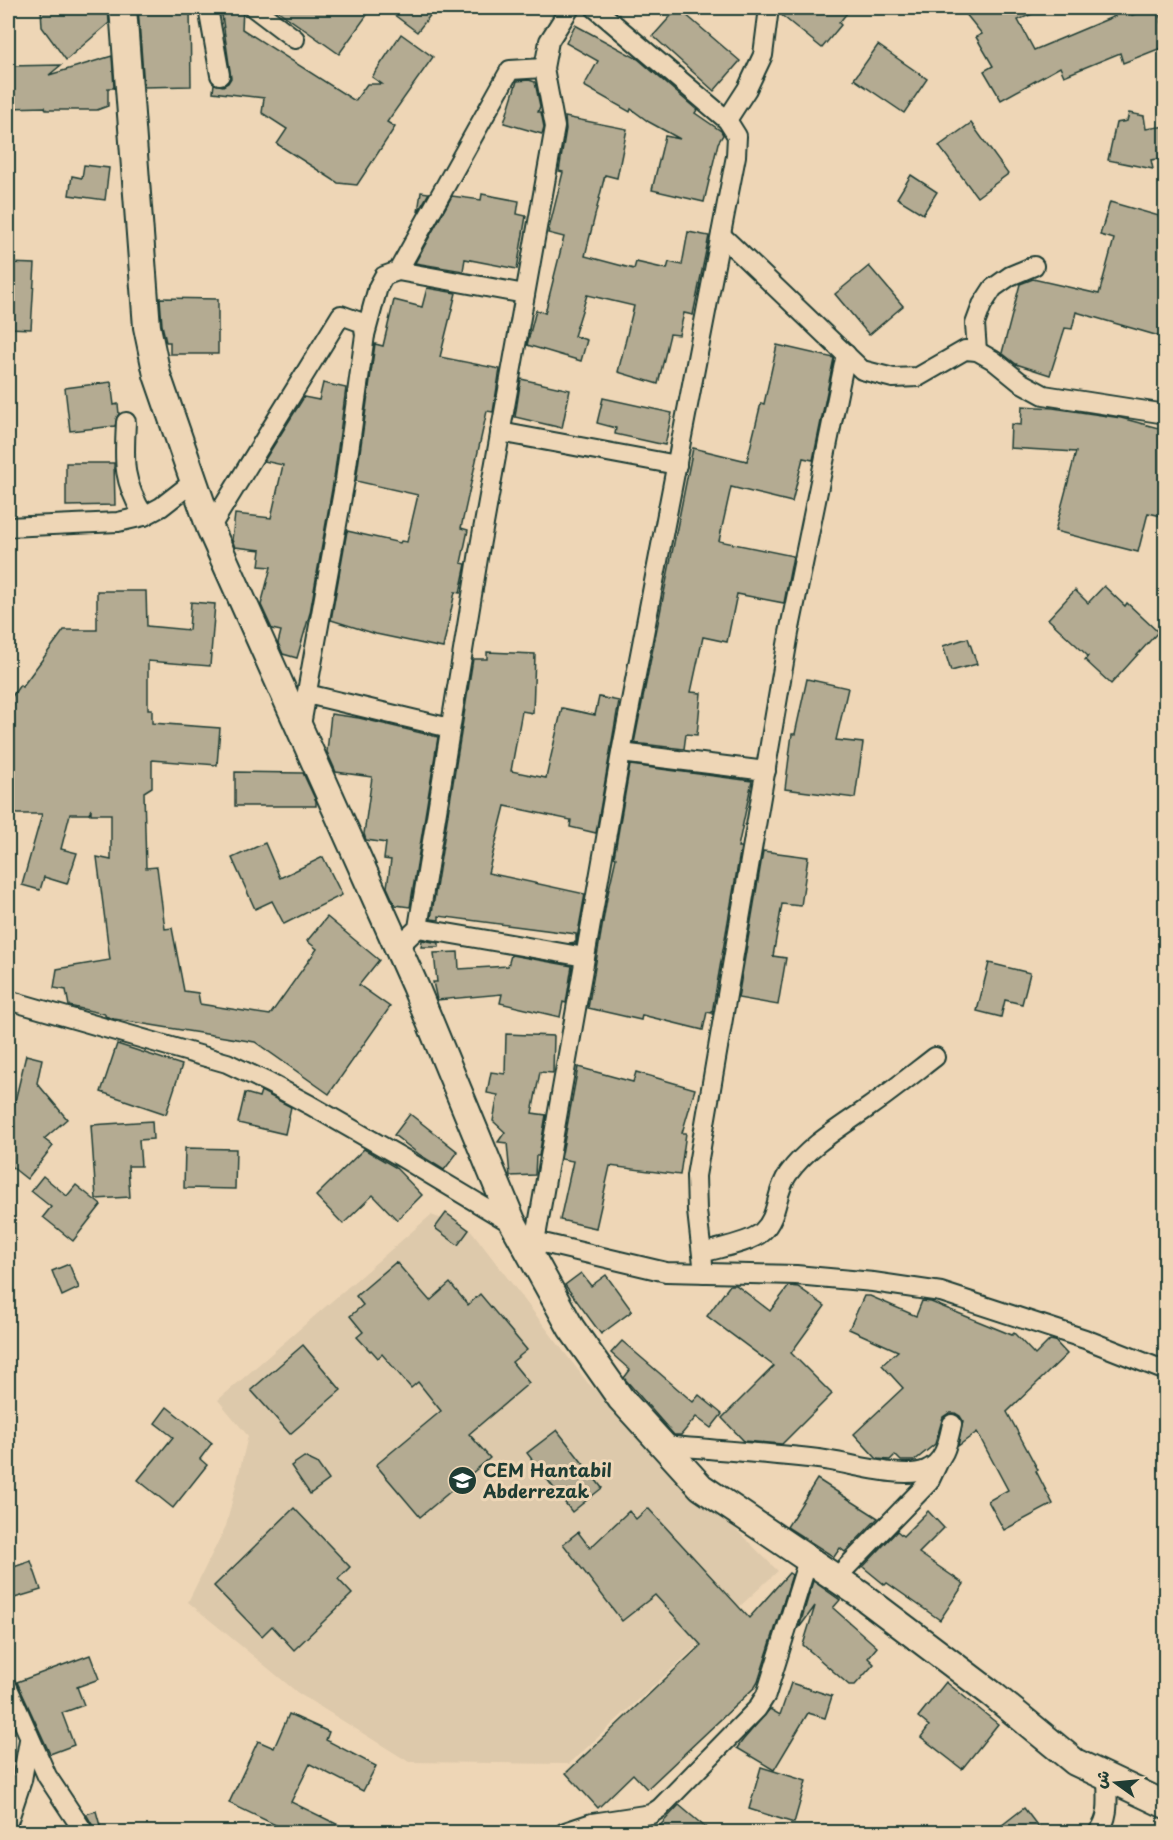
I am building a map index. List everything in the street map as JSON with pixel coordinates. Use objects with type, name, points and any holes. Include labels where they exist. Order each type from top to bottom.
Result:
[{"type":"street","points":[[123,8],[147,327],[157,375],[193,482],[210,528],[300,733],[524,1235],[571,1328],[621,1399],[701,1487],[836,1578],[992,1694],[1075,1762],[1166,1806]]},
{"type":"street","points":[[208,8],[220,75]]},
{"type":"street","points":[[254,8],[296,39]]},
{"type":"street","points":[[397,948],[418,928],[478,552],[555,127],[544,68],[549,41],[570,8]]},
{"type":"street","points":[[524,1235],[585,957],[621,753],[736,156],[737,136],[727,120],[594,8]]},
{"type":"street","points":[[727,120],[747,89],[763,55],[769,8]]},
{"type":"street","points":[[398,271],[510,70],[544,68]]},
{"type":"street","points":[[721,234],[862,370],[894,378],[918,377],[965,350],[977,351],[993,360],[1020,382],[1044,395],[1166,414]]},
{"type":"street","points":[[977,351],[975,324],[993,288],[1010,276],[1034,266]]},
{"type":"street","points":[[300,733],[345,480],[365,335],[378,287],[384,276],[398,271],[525,294]]},
{"type":"street","points":[[210,528],[341,315],[363,322],[365,335]]},
{"type":"street","points":[[704,1273],[697,1211],[696,1176],[789,633],[846,354]]},
{"type":"street","points":[[126,422],[124,458],[126,481],[133,499],[144,516]]},
{"type":"street","points":[[500,432],[677,465]]},
{"type":"street","points":[[8,527],[118,522],[144,516],[161,507],[193,482]]},
{"type":"street","points":[[307,694],[450,729]]},
{"type":"street","points":[[621,753],[766,771]]},
{"type":"street","points":[[418,928],[585,957]]},
{"type":"street","points":[[8,1000],[226,1063],[269,1083],[401,1157],[524,1235],[666,1272],[796,1275],[873,1282],[941,1292],[1075,1336],[1166,1371]]},
{"type":"street","points":[[702,1253],[744,1241],[761,1233],[773,1219],[779,1192],[787,1175],[799,1162],[820,1142],[935,1057]]},
{"type":"street","points":[[836,1578],[929,1482],[947,1449],[952,1425]]},
{"type":"street","points":[[663,1445],[820,1459],[911,1475],[928,1469],[939,1460]]},
{"type":"street","points":[[564,1833],[592,1824],[651,1814],[660,1808],[757,1709],[766,1695],[808,1560]]},
{"type":"street","points":[[8,1688],[29,1740],[47,1776],[84,1833]]},
{"type":"street","points":[[8,1822],[22,1780],[29,1740]]},
{"type":"street","points":[[1098,1833],[1105,1824],[1107,1777]]},
{"type":"shaded area","name":"CEM Hantabil Abderrezak","points":[[431,1215],[470,1229],[588,1383],[778,1571],[569,1764],[409,1762],[298,1693],[188,1602],[226,1526],[248,1436],[218,1400]]},
{"type":"building","points":[[41,8],[108,8],[109,23],[66,60],[42,27]]},
{"type":"building","points":[[138,8],[190,8],[191,86],[144,87]]},
{"type":"building","points":[[221,8],[243,8],[242,29],[355,101],[367,84],[382,84],[372,77],[401,34],[433,57],[387,122],[395,127],[357,185],[338,183],[277,144],[287,129],[262,113],[264,98],[213,92],[214,84],[223,86],[231,78]]},
{"type":"building","points":[[274,8],[372,8],[339,54]]},
{"type":"building","points":[[385,8],[436,8],[417,32]]},
{"type":"building","points":[[678,8],[740,61],[714,91],[653,36]]},
{"type":"building","points":[[780,8],[851,8],[839,23],[841,25],[822,48],[780,14]]},
{"type":"building","points":[[961,8],[1046,8],[1018,20],[1034,50],[1115,16],[1112,8],[1130,8],[1132,15],[1156,8],[1166,32],[1166,46],[1123,63],[1120,53],[1064,76],[1060,67],[1001,100],[984,71],[993,66],[976,37],[982,34]]},
{"type":"building","points":[[575,25],[638,59],[697,110],[695,113],[721,131],[723,135],[718,143],[704,202],[652,190],[665,136],[680,139],[631,109],[630,112],[584,86],[598,61],[566,43]]},
{"type":"building","points":[[878,45],[927,79],[904,113],[854,79]]},
{"type":"building","points":[[112,56],[114,88],[108,88],[108,106],[97,110],[46,110],[45,107],[8,108],[8,66],[61,65],[49,75]]},
{"type":"building","points":[[517,81],[535,82],[540,106],[538,112],[541,112],[544,127],[542,134],[504,123]]},
{"type":"building","points":[[1129,113],[1144,116],[1146,129],[1166,126],[1166,158],[1151,160],[1153,169],[1108,160],[1116,123],[1127,121]]},
{"type":"building","points":[[565,117],[627,129],[617,178],[605,175],[585,256],[634,269],[636,262],[667,269],[669,262],[682,265],[688,232],[709,236],[693,315],[684,313],[679,335],[670,334],[658,384],[618,372],[634,306],[587,295],[574,336],[587,340],[581,361],[527,345],[536,310],[545,313],[564,237],[548,233],[563,172],[559,171],[566,129]]},
{"type":"building","points":[[971,123],[1008,174],[977,197],[939,146]]},
{"type":"building","points":[[84,165],[109,168],[105,200],[69,195],[72,176],[82,178]]},
{"type":"building","points":[[911,175],[937,192],[923,214],[897,198]]},
{"type":"building","points":[[421,192],[429,193],[418,212]]},
{"type":"building","points":[[482,194],[519,201],[517,214],[526,216],[517,269],[465,259],[463,271],[415,263],[452,196],[481,200]]},
{"type":"building","points":[[1110,202],[1166,218],[1166,315],[1159,336],[1076,312],[1072,329],[1065,328],[1050,375],[1016,364],[1002,353],[1020,284],[1033,279],[1099,294],[1114,239],[1100,235]]},
{"type":"building","points":[[8,263],[35,264],[31,329],[8,328]]},
{"type":"building","points":[[869,266],[903,306],[869,335],[835,294]]},
{"type":"building","points":[[427,288],[456,293],[440,357],[500,369],[493,412],[487,411],[461,528],[468,530],[461,563],[466,564],[460,593],[455,592],[443,648],[376,634],[331,620],[347,531],[400,543],[401,541],[407,542],[418,495],[356,481],[375,344],[383,346],[394,300],[422,307]]},
{"type":"building","points":[[160,298],[218,299],[218,354],[170,354],[170,342],[166,342],[162,325]]},
{"type":"building","points":[[777,345],[834,358],[813,460],[803,458],[792,502],[731,487],[719,541],[793,556],[784,603],[737,594],[727,642],[703,637],[691,692],[701,693],[697,735],[686,734],[684,749],[634,743],[693,448],[747,461],[761,403],[764,404]]},
{"type":"building","points":[[521,379],[570,390],[562,428],[515,417]]},
{"type":"building","points":[[111,382],[114,405],[118,404],[119,414],[115,426],[70,431],[65,388]]},
{"type":"building","points":[[323,383],[346,388],[334,478],[310,613],[297,658],[283,654],[278,643],[281,631],[272,629],[261,605],[271,567],[259,566],[261,550],[235,547],[232,540],[235,514],[271,518],[283,465],[264,461],[304,397],[319,400]]},
{"type":"building","points":[[603,398],[672,413],[665,445],[615,434],[616,428],[597,423]]},
{"type":"building","points":[[1022,406],[1121,418],[1166,430],[1166,517],[1148,513],[1138,552],[1055,531],[1076,452],[1010,448],[1011,424],[1021,425]]},
{"type":"building","points":[[66,463],[114,463],[115,505],[66,506]]},
{"type":"building","points":[[1104,586],[1125,606],[1127,603],[1158,632],[1111,684],[1085,660],[1088,656],[1048,619],[1075,590],[1088,603]]},
{"type":"building","points":[[97,591],[146,591],[147,626],[189,630],[191,602],[215,604],[210,666],[148,661],[148,709],[152,709],[152,723],[220,728],[217,765],[152,760],[152,787],[144,792],[146,868],[157,867],[165,929],[172,928],[184,991],[198,993],[200,1004],[270,1015],[317,949],[307,941],[327,917],[379,960],[359,985],[390,1007],[329,1094],[255,1042],[114,1019],[105,1014],[69,1006],[66,990],[54,988],[57,969],[110,960],[97,857],[111,860],[111,814],[91,814],[91,809],[89,814],[70,814],[61,849],[77,853],[67,884],[44,877],[40,890],[22,885],[42,814],[17,814],[8,808],[8,702],[20,685],[22,687],[64,630],[97,630]]},
{"type":"building","points":[[968,638],[977,664],[951,671],[943,646]]},
{"type":"building","points":[[487,652],[535,654],[533,713],[522,711],[511,771],[546,778],[562,708],[595,715],[599,697],[619,701],[596,833],[570,827],[571,820],[505,806],[488,873],[585,894],[576,944],[569,943],[576,942],[576,934],[439,916],[439,920],[431,919],[473,659],[487,659]]},
{"type":"building","points":[[807,679],[848,688],[836,740],[863,743],[855,798],[785,789],[792,734],[795,734]]},
{"type":"building","points":[[331,714],[359,718],[438,737],[410,907],[395,905],[387,887],[391,860],[384,859],[386,843],[366,840],[364,834],[372,777],[336,772],[327,752]]},
{"type":"building","points":[[630,765],[752,781],[738,847],[741,847],[712,1013],[707,1012],[703,1030],[642,1015],[641,1020],[588,1008],[616,858],[614,857]]},
{"type":"building","points":[[235,772],[303,773],[316,801],[316,806],[235,806]]},
{"type":"building","points":[[265,843],[280,878],[323,857],[342,895],[284,924],[272,901],[255,909],[232,858]]},
{"type":"building","points":[[763,851],[808,857],[801,906],[782,904],[773,956],[786,958],[778,1005],[738,998]]},
{"type":"building","points":[[422,940],[439,943],[439,947],[421,947]]},
{"type":"building","points":[[458,952],[459,969],[508,966],[511,955],[572,966],[566,1003],[563,1002],[560,1017],[500,1003],[502,994],[437,1000],[433,982],[437,982],[434,953]]},
{"type":"building","points":[[989,963],[1030,973],[1022,1004],[1005,1000],[1001,1017],[977,1011]]},
{"type":"building","points":[[506,1034],[554,1036],[553,1073],[540,1072],[532,1113],[546,1115],[539,1156],[536,1156],[535,1175],[510,1176],[507,1143],[498,1142],[505,1132],[493,1121],[498,1095],[487,1093],[491,1072],[505,1074]]},
{"type":"building","points":[[117,1044],[182,1065],[166,1114],[101,1092]]},
{"type":"building","points":[[26,1055],[42,1059],[37,1083],[67,1119],[44,1139],[53,1146],[27,1179],[8,1164],[8,1110],[12,1114]]},
{"type":"building","points":[[578,1067],[633,1082],[636,1072],[695,1089],[682,1133],[686,1133],[680,1175],[610,1166],[596,1228],[560,1220],[573,1161],[561,1159]]},
{"type":"building","points":[[261,1091],[291,1107],[285,1134],[238,1123],[245,1093],[259,1097]]},
{"type":"building","points":[[410,1114],[458,1152],[444,1170],[394,1135]]},
{"type":"building","points":[[152,1121],[153,1139],[139,1140],[141,1166],[128,1166],[130,1197],[96,1199],[91,1125]]},
{"type":"building","points":[[185,1148],[236,1149],[235,1189],[184,1188]]},
{"type":"building","points":[[364,1149],[395,1167],[422,1195],[397,1220],[373,1195],[343,1224],[316,1196]]},
{"type":"building","points":[[43,1176],[67,1196],[76,1185],[101,1205],[73,1241],[43,1217],[51,1207],[31,1191]]},
{"type":"building","points":[[446,1213],[469,1230],[458,1245],[435,1228]]},
{"type":"building","points":[[396,1262],[430,1301],[450,1283],[468,1305],[480,1294],[527,1350],[512,1362],[529,1383],[469,1434],[490,1458],[420,1517],[376,1465],[441,1411],[418,1382],[411,1388],[382,1354],[378,1358],[370,1351],[357,1337],[363,1332],[350,1316],[363,1305],[356,1296]]},
{"type":"building","points":[[69,1264],[79,1288],[62,1296],[52,1271]]},
{"type":"building","points":[[581,1273],[591,1286],[606,1275],[632,1311],[601,1334],[565,1285]]},
{"type":"building","points":[[730,1285],[736,1285],[770,1311],[789,1286],[798,1287],[825,1306],[791,1353],[832,1394],[782,1444],[744,1441],[722,1418],[774,1366],[707,1316]]},
{"type":"building","points":[[864,1296],[870,1296],[916,1316],[922,1301],[931,1302],[1012,1335],[1014,1333],[1035,1355],[1050,1340],[1055,1341],[1067,1354],[1007,1412],[1053,1504],[1004,1530],[988,1501],[1008,1490],[977,1432],[958,1446],[963,1421],[955,1413],[949,1413],[943,1417],[935,1444],[914,1461],[901,1461],[895,1455],[890,1460],[877,1459],[854,1434],[903,1388],[882,1365],[898,1351],[849,1329]]},
{"type":"building","points":[[622,1341],[693,1402],[699,1395],[722,1414],[711,1428],[696,1417],[681,1435],[674,1435],[624,1378],[630,1370],[611,1353]]},
{"type":"building","points":[[303,1345],[341,1390],[290,1434],[251,1390]]},
{"type":"building","points":[[167,1407],[212,1443],[200,1459],[207,1465],[173,1508],[138,1480],[173,1437],[155,1423]]},
{"type":"building","points":[[557,1430],[602,1488],[572,1512],[527,1453]]},
{"type":"building","points":[[304,1457],[317,1463],[329,1480],[310,1494],[291,1466]]},
{"type":"building","points":[[817,1479],[878,1518],[845,1552],[840,1548],[834,1557],[787,1527]]},
{"type":"building","points":[[294,1508],[350,1567],[338,1579],[352,1594],[294,1650],[272,1626],[262,1636],[214,1586]]},
{"type":"building","points":[[648,1508],[749,1618],[789,1573],[792,1575],[755,1687],[647,1789],[633,1774],[598,1808],[566,1773],[701,1645],[655,1595],[622,1621],[563,1544],[578,1532],[590,1548],[629,1511],[636,1519]]},
{"type":"building","points":[[928,1511],[944,1528],[919,1553],[964,1584],[940,1620],[887,1583],[885,1585],[863,1567],[897,1531],[903,1536]]},
{"type":"building","points":[[31,1561],[41,1590],[8,1600],[8,1569]]},
{"type":"building","points":[[813,1581],[840,1600],[833,1608],[877,1647],[868,1658],[874,1664],[855,1685],[849,1685],[803,1645],[815,1606],[799,1628]]},
{"type":"building","points":[[90,1655],[99,1679],[77,1687],[84,1705],[62,1713],[74,1745],[50,1754],[17,1682]]},
{"type":"building","points":[[946,1682],[998,1724],[962,1769],[921,1737],[929,1726],[918,1717]]},
{"type":"building","points":[[791,1683],[832,1696],[825,1718],[808,1713],[774,1770],[737,1748],[770,1709],[780,1715]]},
{"type":"building","points":[[289,1714],[329,1732],[326,1740],[376,1766],[363,1791],[310,1764],[291,1802],[355,1833],[275,1833],[278,1826],[229,1803],[258,1741],[274,1748]]},
{"type":"building","points":[[761,1767],[806,1781],[794,1823],[749,1809]]},
{"type":"building","points":[[679,1805],[712,1833],[653,1833]]},
{"type":"building","points":[[1024,1808],[1043,1833],[992,1833]]},
{"type":"building","points":[[96,1811],[102,1833],[95,1833],[86,1814]]},
{"type":"place","name":"CEM Hantabil Abderrezak","points":[[462,1481]]}]
